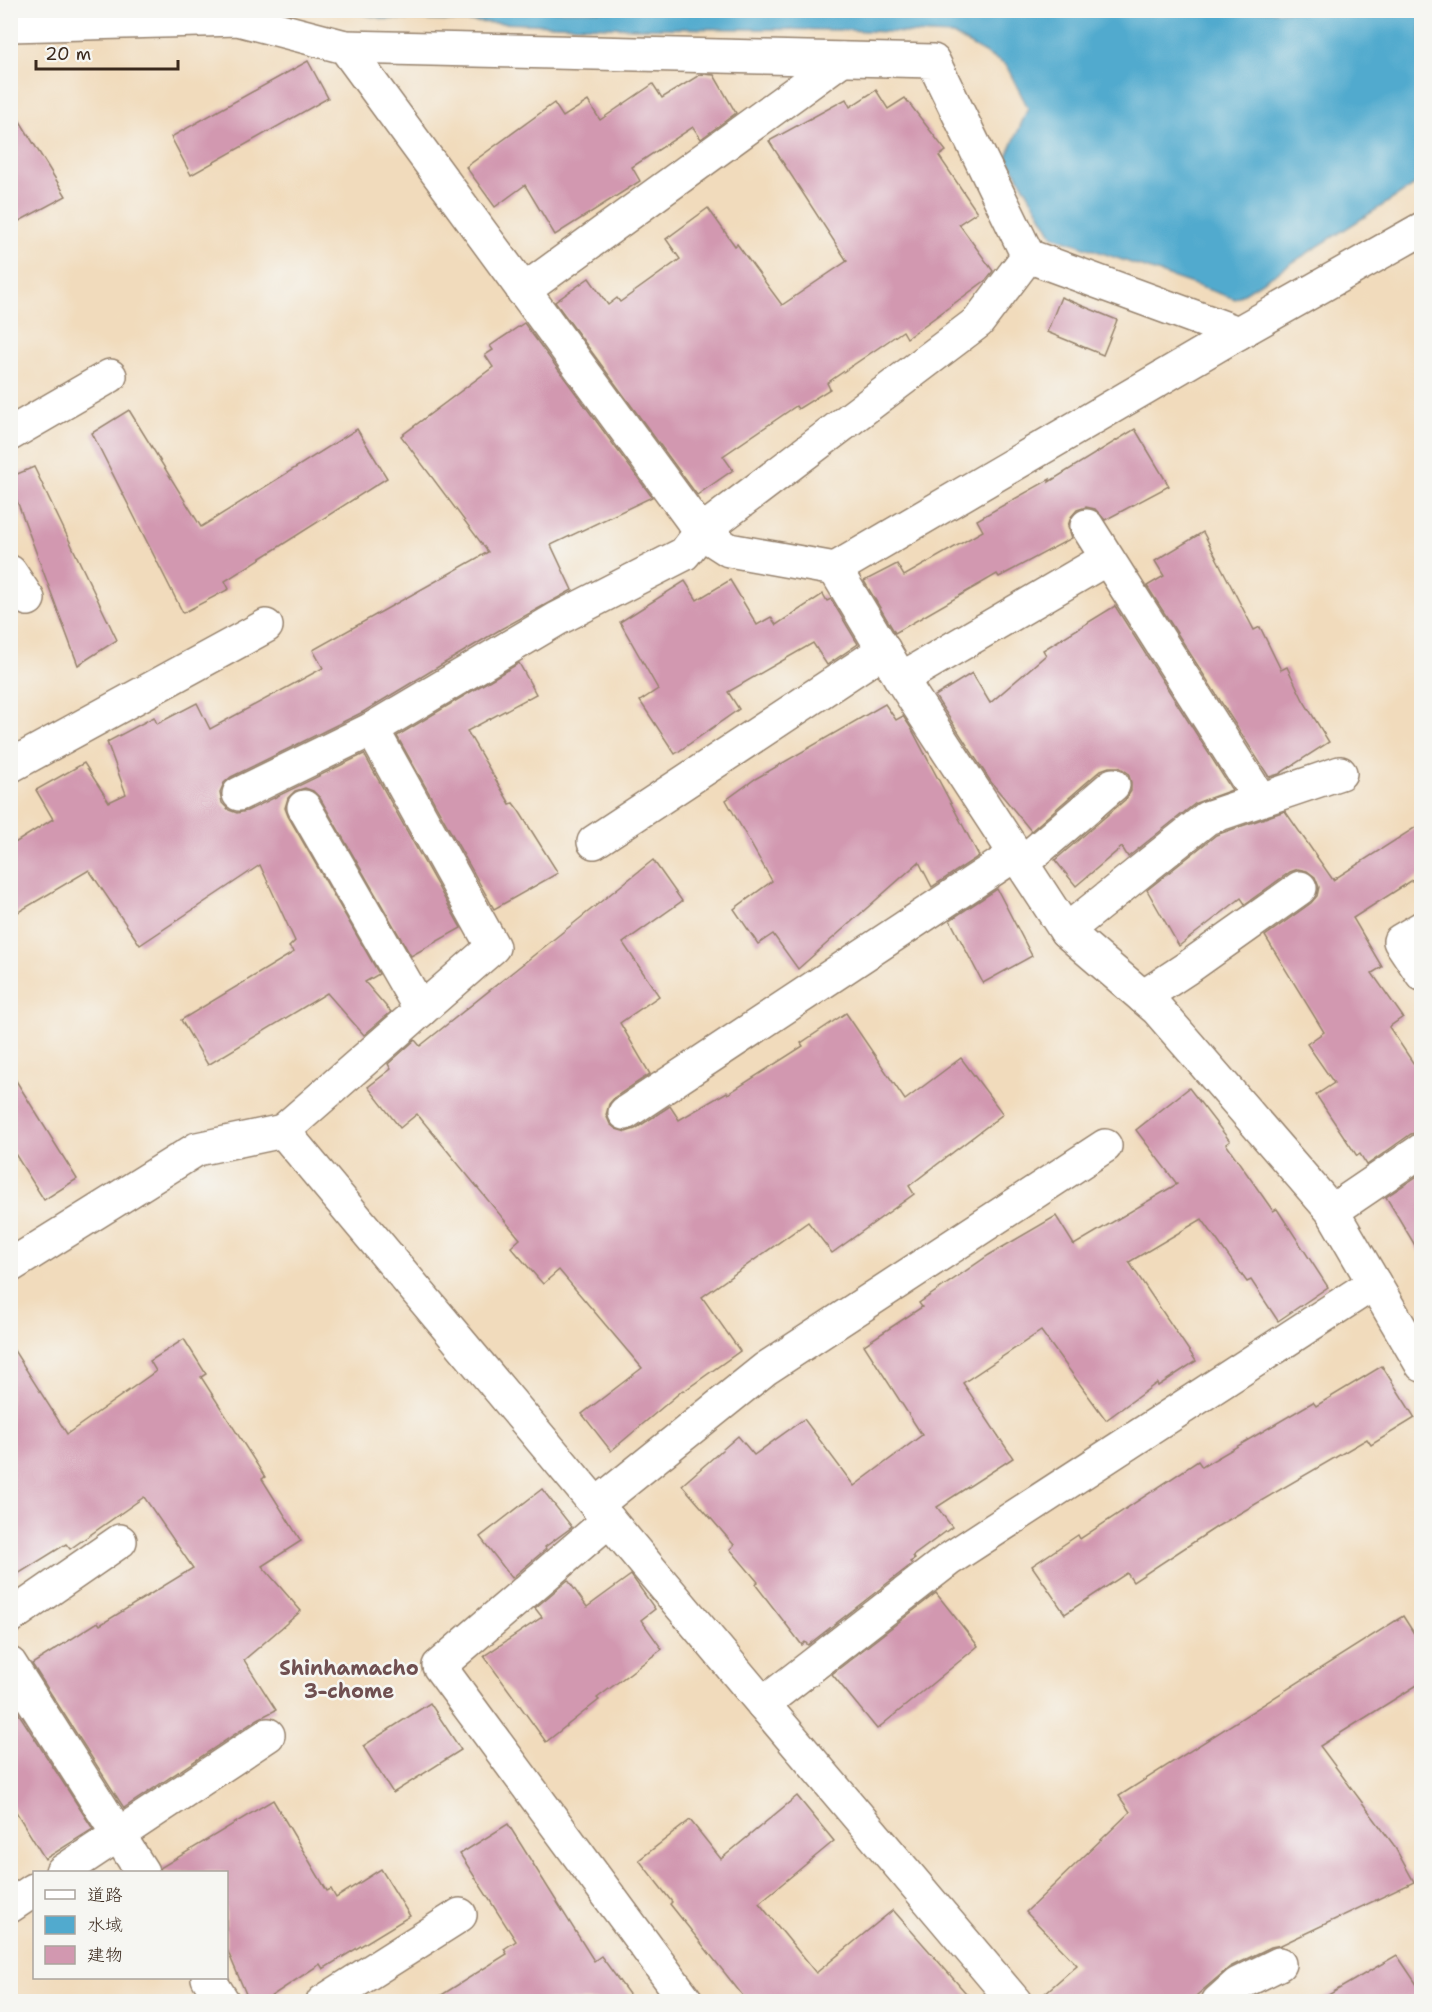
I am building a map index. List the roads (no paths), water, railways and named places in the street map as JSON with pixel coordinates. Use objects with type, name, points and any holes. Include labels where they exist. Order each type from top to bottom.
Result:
[{"type":"street","points":[[10,25],[238,19],[345,47],[933,61],[1028,256],[1238,333]]},
{"type":"street","points":[[345,47],[701,532],[729,550],[835,569],[1238,333],[1422,229]]},
{"type":"street","points":[[523,291],[842,58]]},
{"type":"street","points":[[239,794],[372,729],[557,619],[684,554],[701,532],[978,322],[1028,256]]},
{"type":"street","points":[[10,434],[110,376]]},
{"type":"street","points":[[1087,526],[1260,800]]},
{"type":"street","points":[[901,679],[1106,559]]},
{"type":"street","points":[[835,569],[901,679],[1066,931],[1157,1009],[1332,1211],[1422,1365]]},
{"type":"street","points":[[10,572],[28,599]]},
{"type":"street","points":[[10,766],[266,626]]},
{"type":"street","points":[[594,842],[884,650]]},
{"type":"street","points":[[10,1266],[197,1149],[283,1131],[493,947],[372,729]]},
{"type":"street","points":[[1066,931],[1207,818],[1340,773]]},
{"type":"street","points":[[624,1113],[1019,859],[1113,785]]},
{"type":"street","points":[[304,807],[421,1010]]},
{"type":"street","points":[[1143,997],[1300,888]]},
{"type":"street","points":[[1422,928],[1401,941],[1422,974]]},
{"type":"street","points":[[283,1131],[1015,2001]]},
{"type":"street","points":[[687,2001],[439,1666],[603,1513],[765,1369],[1105,1146]]},
{"type":"street","points":[[1332,1211],[1422,1150]]},
{"type":"street","points":[[763,1704],[948,1560],[1374,1283]]},
{"type":"street","points":[[10,1617],[120,1541]]},
{"type":"street","points":[[10,1664],[141,1871]]},
{"type":"street","points":[[64,1871],[268,1735]]},
{"type":"street","points":[[10,1905],[33,1891]]},
{"type":"street","points":[[323,2001],[460,1915]]},
{"type":"street","points":[[1218,2001],[1238,1984],[1279,1964]]},
{"type":"street","points":[[209,1979],[223,2001]]},
{"type":"water","points":[[346,11],[1421,11],[1421,181],[1235,299],[1053,236],[1007,157],[1028,108],[1006,65],[953,35],[846,30],[639,28],[385,19]]},
{"type":"district","name":"Shinhamacho 3-chome","points":[[349,1680]]}]
